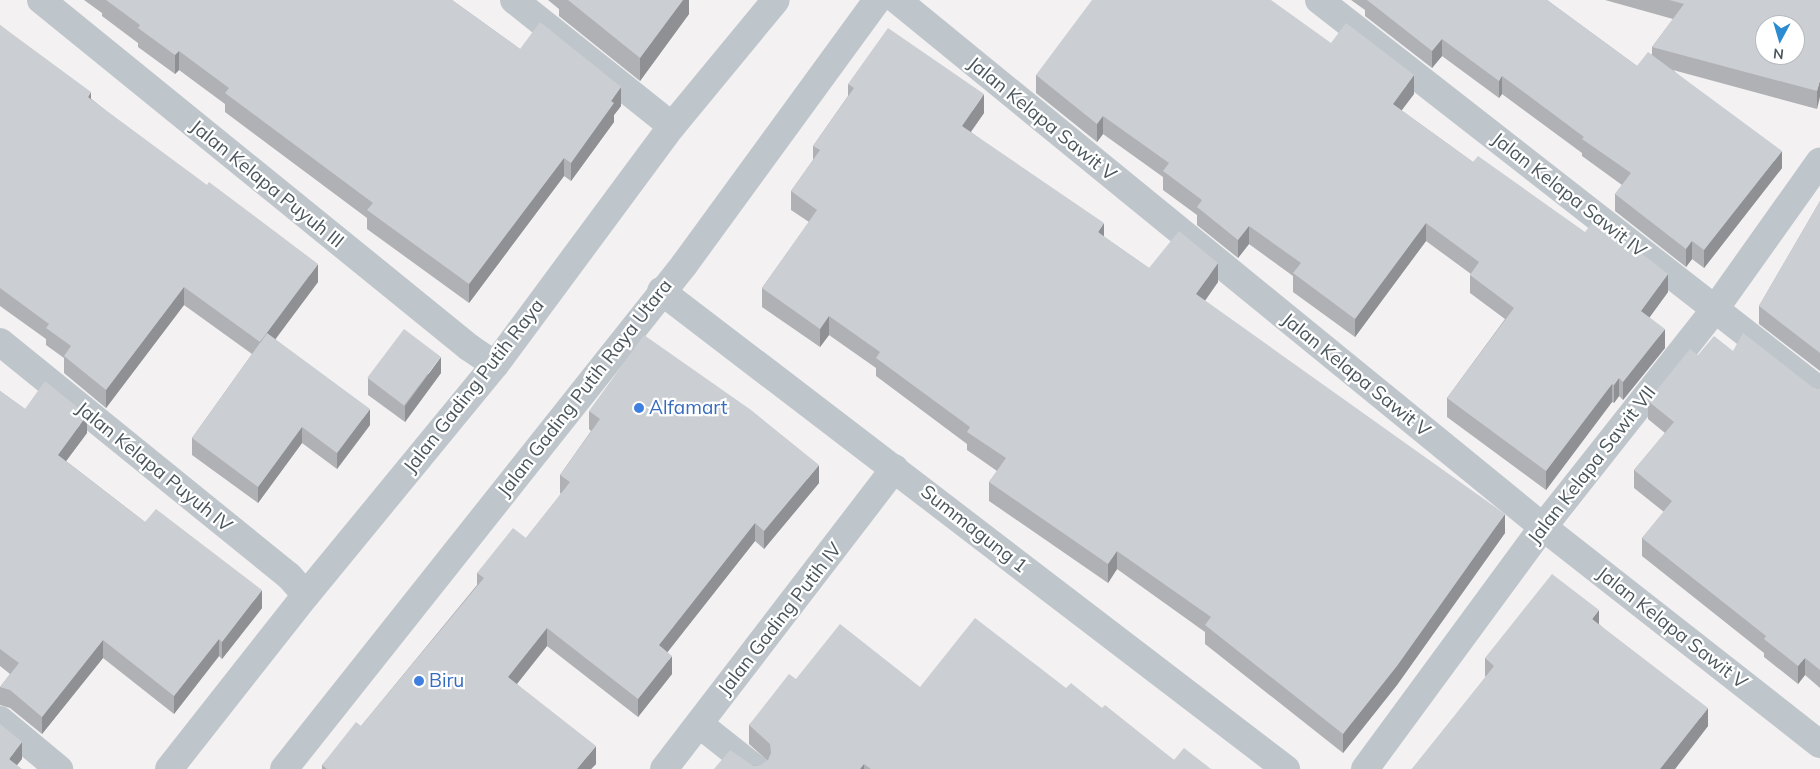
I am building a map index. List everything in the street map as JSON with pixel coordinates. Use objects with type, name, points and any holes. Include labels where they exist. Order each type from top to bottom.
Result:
[{"type":"street","name":"Jalan Kelapa Puyuh III","points":[[41,0],[470,348],[495,364]]},
{"type":"street","points":[[514,0],[672,126]]},
{"type":"street","name":"Jalan Gading Putih Raya","points":[[168,769],[306,595],[495,364],[672,126],[776,0]]},
{"type":"street","name":"Jalan Gading Putih Raya Utara","points":[[284,769],[684,264],[877,0]]},
{"type":"street","name":"Jalan Kelapa Sawit V","points":[[897,0],[1543,527],[1820,744]]},
{"type":"street","name":"Jalan Kelapa Sawit IV","points":[[1318,0],[1820,391]]},
{"type":"street","name":"Jalan Kelapa Sawit VII","points":[[1365,769],[1543,527],[1715,309],[1820,161]]},
{"type":"street","name":"Summagung 1","points":[[661,291],[896,468],[1286,769]]},
{"type":"street","name":"Jalan Kelapa Puyuh IV","points":[[0,342],[289,576],[306,595]]},
{"type":"street","name":"Jalan Gading Putih IV","points":[[664,769],[896,468]]},
{"type":"street","points":[[0,720],[59,769]]},
{"type":"street","points":[[699,724],[756,769]]},
{"type":"building","points":[[106,0],[452,0],[520,49],[540,22],[621,87],[611,101],[614,103],[571,163],[564,158],[469,284],[367,210],[373,203],[225,93],[229,88],[179,51],[175,55],[138,28],[140,25]]},
{"type":"building","points":[[568,0],[683,0],[640,58]]},
{"type":"building","points":[[1092,0],[1271,0],[1331,43],[1346,23],[1414,75],[1393,104],[1473,162],[1478,156],[1585,232],[1596,218],[1668,274],[1641,311],[1665,329],[1623,382],[1619,378],[1614,385],[1612,384],[1546,471],[1447,398],[1514,308],[1470,275],[1479,262],[1426,223],[1355,319],[1293,273],[1301,263],[1249,226],[1238,240],[1197,207],[1202,200],[1163,171],[1169,163],[1103,116],[1097,124],[1036,75]]},
{"type":"building","points":[[1367,0],[1547,0],[1637,66],[1648,52],[1782,151],[1704,250],[1692,241],[1686,249],[1615,194],[1631,173],[1582,139],[1584,137],[1502,76],[1499,81],[1442,39],[1432,51]]},
{"type":"building","points":[[1669,0],[1820,0],[1820,80],[1817,91],[1652,47],[1684,4]]},
{"type":"building","points":[[0,25],[91,92],[88,97],[207,185],[209,182],[318,264],[260,342],[184,287],[106,390],[64,356],[71,346],[46,328],[49,324],[0,288]]},
{"type":"building","points":[[888,28],[984,94],[962,126],[1104,223],[1098,232],[1149,268],[1179,231],[1218,263],[1196,294],[1505,514],[1397,666],[1343,734],[1205,625],[1211,617],[1117,551],[1108,564],[989,482],[1006,458],[967,432],[970,427],[876,358],[880,352],[829,316],[820,329],[762,288],[817,210],[791,191],[820,150],[813,146],[854,88],[848,84]]},
{"type":"building","points":[[1820,201],[1820,353],[1759,306]]},
{"type":"building","points":[[404,329],[441,357],[404,405],[367,378]]},
{"type":"building","points":[[267,333],[370,409],[337,453],[302,427],[258,487],[192,438]]},
{"type":"building","points":[[1743,333],[1811,386],[1820,388],[1820,670],[1805,658],[1798,666],[1764,639],[1766,636],[1642,538],[1672,501],[1634,470],[1674,422],[1648,401],[1690,349],[1698,355],[1714,336],[1733,351]]},
{"type":"building","points":[[644,335],[751,410],[819,465],[764,531],[755,523],[659,645],[672,656],[638,699],[547,628],[508,677],[596,746],[577,769],[327,769],[322,765],[356,722],[361,726],[484,578],[477,573],[513,528],[526,538],[570,482],[560,475],[600,419],[589,411]]},
{"type":"building","points":[[45,381],[87,415],[58,455],[145,522],[156,509],[262,590],[222,642],[219,639],[174,696],[103,640],[42,717],[10,690],[0,687],[19,663],[0,649],[0,391],[25,409]]},
{"type":"building","points":[[1552,574],[1599,610],[1592,619],[1708,708],[1660,769],[1412,769],[1494,666],[1485,658]]},
{"type":"building","points":[[975,618],[1066,688],[1071,683],[1102,708],[1105,705],[1174,760],[1184,748],[1211,769],[871,769],[864,764],[860,769],[714,769],[730,750],[753,766],[761,765],[768,760],[771,753],[770,744],[749,725],[789,674],[796,679],[840,624],[920,687]]},
{"type":"building","points":[[0,724],[22,742],[9,759],[22,769],[0,769]]},
{"type":"place","name":"Alfamart","points":[[639,408]]},
{"type":"place","name":"Biru","points":[[419,681]]}]
